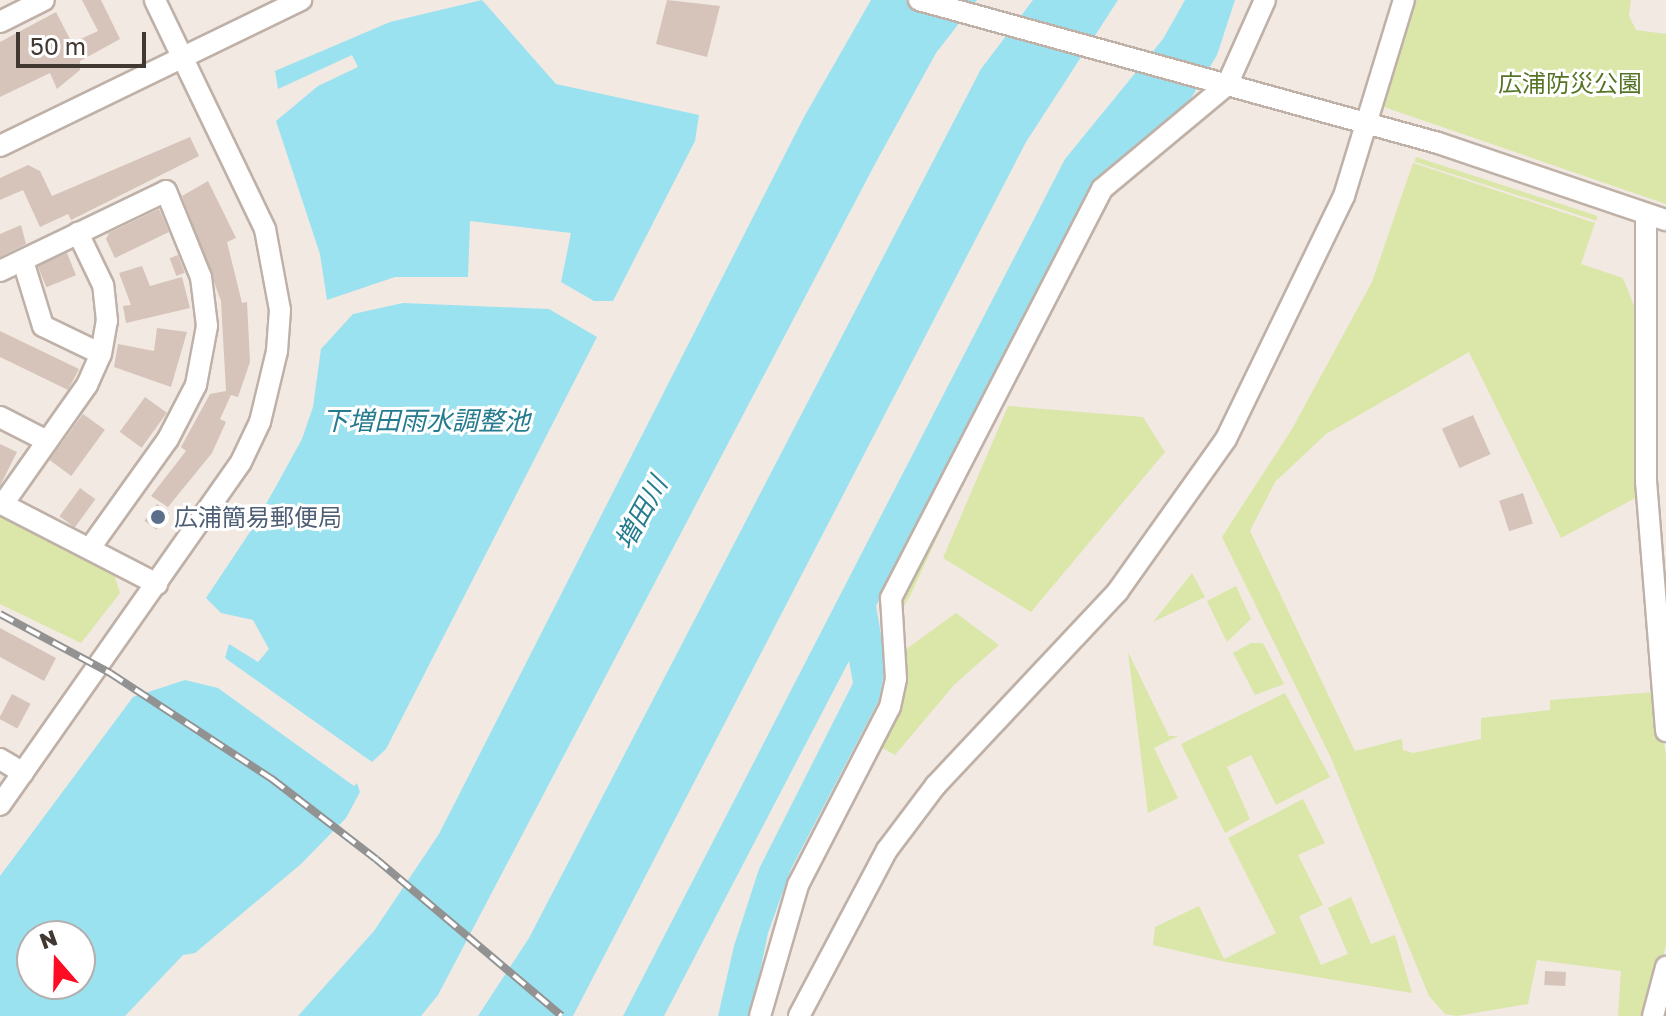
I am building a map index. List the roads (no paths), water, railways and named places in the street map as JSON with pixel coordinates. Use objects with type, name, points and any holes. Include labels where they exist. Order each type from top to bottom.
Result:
[{"type":"street","points":[[0,22],[44,0]]},
{"type":"street","points":[[0,805],[241,462],[270,391],[280,331],[265,229],[155,0]]},
{"type":"street","points":[[0,146],[301,0]]},
{"type":"street","points":[[919,0],[1368,125],[1656,217],[1646,481],[1666,731]]},
{"type":"street","points":[[760,1016],[798,885],[890,707],[896,679],[891,598],[1102,189],[1222,84],[1265,0]]},
{"type":"street","points":[[799,1016],[887,850],[936,785],[1118,591],[1219,450],[1306,280],[1344,196],[1404,0]]},
{"type":"street","points":[[0,271],[166,191],[201,277],[207,326],[196,385],[168,439],[90,548]]},
{"type":"street","points":[[78,233],[103,285],[107,321],[101,354],[87,385],[1,503],[157,584]]},
{"type":"street","points":[[23,261],[43,326],[101,354]]},
{"type":"street","points":[[0,417],[47,441]]},
{"type":"street","points":[[0,759],[23,773]]},
{"type":"street","points":[[1653,1016],[1666,967]]},
{"type":"water","points":[[482,0],[556,84],[699,115],[695,141],[613,301],[594,301],[561,282],[571,233],[470,221],[468,277],[395,277],[327,300],[320,254],[276,121],[318,86],[358,67],[352,55],[278,89],[275,71],[390,22]]},
{"type":"water","name":"増田川","points":[[871,0],[977,0],[936,53],[875,164],[438,995],[421,1016],[298,1016],[374,931],[439,834],[804,117]]},
{"type":"water","points":[[1033,0],[1118,0],[1026,142],[573,1016],[478,1016],[529,938],[981,69]]},
{"type":"water","points":[[1185,0],[1235,0],[1217,55],[1190,100],[1098,179],[876,606],[886,662],[879,700],[791,869],[768,933],[751,1016],[718,1016],[734,946],[759,869],[853,683],[849,661],[664,1016],[623,1016],[1065,159],[1163,39]]},
{"type":"water","name":"下増田雨水調整池","points":[[403,303],[549,309],[597,337],[386,749],[372,762],[225,658],[229,644],[258,662],[269,649],[253,620],[221,613],[206,598],[254,526],[302,439],[313,407],[321,349],[353,314]]},
{"type":"water","points":[[185,680],[218,688],[354,786],[357,783],[360,792],[346,818],[301,864],[195,953],[183,955],[125,1016],[0,1016],[0,876],[133,697]]},
{"type":"railway","points":[[0,614],[110,673],[272,779],[376,859],[562,1016]]},
{"type":"place","name":"広浦簡易郵便局","points":[[158,517]]},
{"type":"park label","name":"広浦防災公園","points":[[1570,83]]}]
